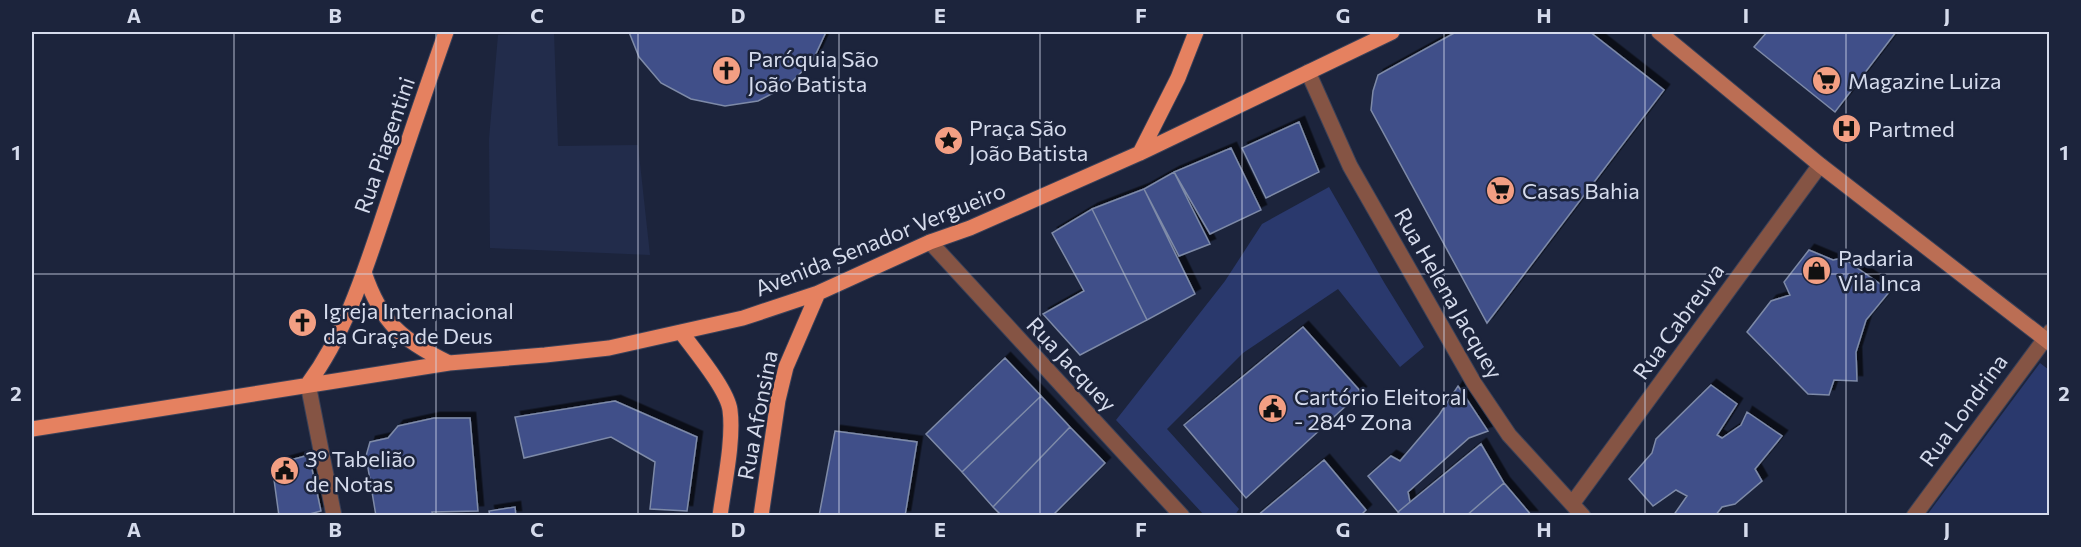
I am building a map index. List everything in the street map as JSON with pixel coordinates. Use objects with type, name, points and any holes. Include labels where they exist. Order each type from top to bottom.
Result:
[{"type":"main road","name":"Rua Piagentini","points":[[308,384],[336,341],[364,272],[446,32]]},
{"type":"main road","points":[[1140,153],[1178,78],[1196,32]]},
{"type":"main road","name":"Avenida Senador Vergueiro","points":[[32,429],[449,363],[609,348],[743,318],[818,293],[930,242],[970,228],[1229,112],[1392,32]]},
{"type":"main road","points":[[1659,32],[1820,165],[2048,338]]},
{"type":"main road","points":[[364,272],[373,298],[385,317],[402,334],[424,350],[449,363]]},
{"type":"main road","name":"Rua Afonsina","points":[[761,516],[778,400],[786,367],[818,293]]},
{"type":"main road","name":"Rua Afonsina","points":[[681,332],[720,386],[730,408],[730,436],[720,516]]},
{"type":"street","name":"Rua Helena Jacquey","points":[[1308,72],[1350,166],[1474,383],[1509,435],[1578,510]]},
{"type":"street","name":"Rua Cabreuva","points":[[1578,510],[1820,165]]},
{"type":"street","name":"Rua Jacquey","points":[[930,242],[1182,516]]},
{"type":"street","name":"Rua Londrina","points":[[1914,516],[2048,338]]},
{"type":"street","points":[[308,384],[334,516]]},
{"type":"shaded area","points":[[554,32],[558,146],[638,145],[650,255],[490,248],[489,139],[498,35]]},
{"type":"shaded area","points":[[1329,187],[1424,347],[1400,367],[1338,289],[1243,353],[1167,429],[1239,509],[1235,515],[1204,515],[1116,420],[1225,281],[1262,224]]},
{"type":"shaded area","points":[[2040,363],[2049,370],[2049,515],[1927,515]]},
{"type":"building","name":"Paróquia São João Batista","points":[[629,32],[826,32],[813,60],[789,85],[758,101],[725,106],[691,99],[661,83],[639,57]]},
{"type":"building","name":"Casas Bahia","points":[[1456,32],[1590,32],[1664,90],[1487,323],[1371,110],[1378,75]]},
{"type":"building","name":"Magazine Luiza","points":[[1767,32],[1896,32],[1835,112],[1754,47]]},
{"type":"building","points":[[1299,122],[1319,172],[1266,198],[1242,148]]},
{"type":"building","points":[[1231,148],[1261,210],[1210,234],[1174,172]]},
{"type":"building","points":[[1174,172],[1210,244],[1179,256],[1144,189]]},
{"type":"building","points":[[1144,189],[1195,294],[1147,320],[1092,209]]},
{"type":"building","points":[[1092,209],[1147,320],[1080,355],[1043,314],[1084,291],[1052,233]]},
{"type":"building","points":[[1809,250],[1833,260],[1843,258],[1890,291],[1866,320],[1856,352],[1857,381],[1834,380],[1829,395],[1808,394],[1747,332],[1771,301],[1790,295],[1784,282]]},
{"type":"building","name":"Cartório Eleitoral - 284º Zona","points":[[1303,327],[1361,392],[1246,498],[1184,425]]},
{"type":"building","points":[[1005,358],[1041,396],[962,472],[926,434]]},
{"type":"building","points":[[1711,385],[1737,404],[1717,435],[1722,438],[1741,425],[1747,412],[1782,436],[1755,469],[1762,481],[1735,504],[1722,507],[1715,516],[1673,516],[1687,496],[1676,490],[1653,506],[1629,479],[1652,453],[1656,439]]},
{"type":"building","points":[[1458,386],[1488,431],[1469,438],[1408,492],[1410,502],[1398,512],[1368,476],[1391,456],[1400,461],[1439,415]]},
{"type":"building","points":[[1041,396],[1070,427],[993,507],[962,472]]},
{"type":"building","points":[[615,401],[697,437],[687,511],[650,509],[655,462],[611,437],[524,458],[515,417]]},
{"type":"building","points":[[434,418],[470,418],[478,511],[432,512],[433,516],[376,516],[366,456],[370,442],[388,438],[398,426]]},
{"type":"building","points":[[1070,427],[1105,463],[1052,516],[1002,516],[993,507]]},
{"type":"building","points":[[835,431],[917,442],[905,516],[819,516]]},
{"type":"building","points":[[1481,444],[1504,483],[1466,516],[1401,516],[1398,512]]},
{"type":"building","points":[[309,455],[321,511],[302,516],[279,516],[272,465]]},
{"type":"building","points":[[1324,460],[1366,510],[1360,516],[1257,516]]},
{"type":"building","points":[[1504,483],[1532,516],[1466,516]]},
{"type":"building","points":[[515,507],[516,516],[490,516],[489,511]]},
{"type":"place","name":"Paróquia São João Batista","points":[[727,71]]},
{"type":"place","name":"Magazine Luiza","points":[[1827,80]]},
{"type":"place","name":"Partmed","points":[[1847,128]]},
{"type":"place","name":"Praça São João Batista","points":[[948,140]]},
{"type":"place","name":"Casas Bahia","points":[[1501,190]]},
{"type":"place","name":"Padaria Vila Inca","points":[[1817,270]]},
{"type":"place","name":"Igreja Internacional da Graça de Deus","points":[[302,323]]},
{"type":"place","name":"Cartório Eleitoral - 284º Zona","points":[[1273,409]]},
{"type":"place","name":"3º Tabelião de Notas","points":[[284,471]]}]
